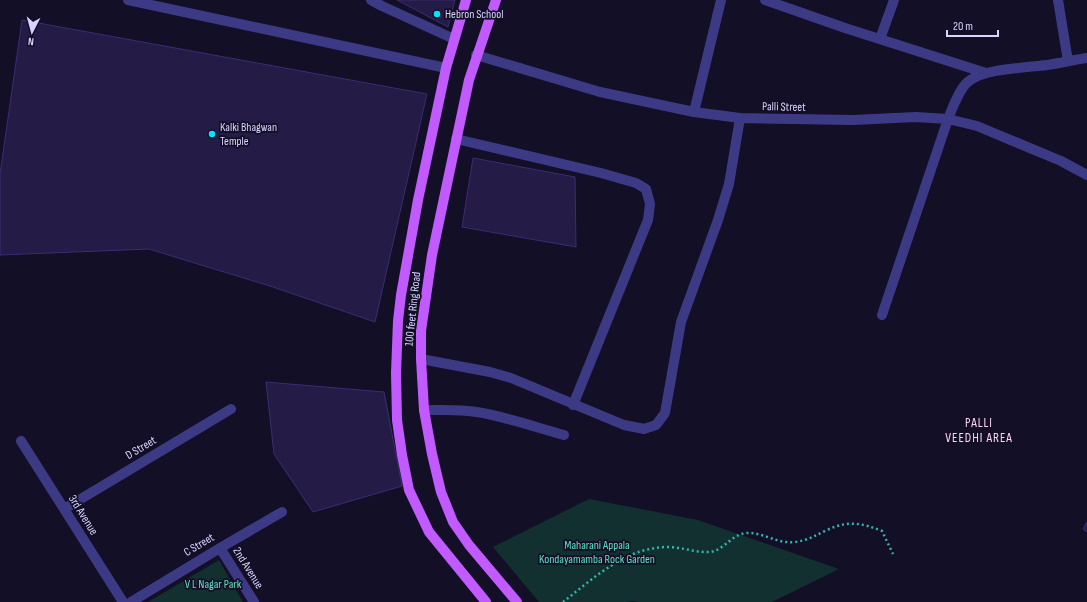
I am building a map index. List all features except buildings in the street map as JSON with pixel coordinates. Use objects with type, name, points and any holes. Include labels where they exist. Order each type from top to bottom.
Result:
[{"type":"main road","name":"100 feet Ring Road","points":[[466,0],[446,68],[418,200],[401,295],[398,321],[396,373],[397,420],[409,490],[423,521],[429,532],[486,602]]},
{"type":"main road","name":"100 feet Ring Road","points":[[496,0],[476,55],[456,139],[432,255],[421,331],[421,359],[424,410],[441,492],[453,522],[469,545],[517,602]]},
{"type":"street","points":[[128,0],[446,68]]},
{"type":"street","points":[[371,0],[454,39]]},
{"type":"street","points":[[694,112],[721,0]]},
{"type":"street","points":[[765,0],[788,4],[880,39],[986,73]]},
{"type":"street","points":[[880,39],[894,0]]},
{"type":"street","points":[[1058,0],[1068,61]]},
{"type":"street","name":"Palli Street","points":[[476,55],[600,92],[694,112],[740,118],[852,120],[916,117],[948,119],[977,126],[1061,161],[1087,175]]},
{"type":"street","points":[[882,315],[948,119],[958,97],[968,81],[986,73],[1087,58]]},
{"type":"street","points":[[421,359],[490,372],[511,378],[624,425],[644,429],[656,425],[665,413],[681,322],[718,220],[729,184],[740,118]]},
{"type":"street","points":[[456,139],[601,173],[636,183],[646,189],[650,204],[648,220],[573,404]]},
{"type":"street","name":"D Street","points":[[64,509],[231,409]]},
{"type":"street","points":[[424,410],[476,412],[498,416],[564,435]]},
{"type":"street","name":"3rd Avenue","points":[[21,441],[123,602]]},
{"type":"street","name":"C Street","points":[[131,602],[282,512]]},
{"type":"street","name":"2nd Avenue","points":[[220,548],[254,602]]},
{"type":"path","points":[[563,602],[607,568],[632,554],[652,548],[669,547],[710,552],[718,550],[739,534],[756,534],[782,542],[792,542],[808,540],[840,524],[851,523],[866,525],[882,531],[893,554]]},
{"type":"green space","name":"Maharani Appala Kondayamamba Rock Garden","points":[[589,499],[698,520],[839,569],[772,602],[539,602],[493,547]]},
{"type":"green space","name":"V L Nagar Park","points":[[219,560],[243,602],[148,602]]},
{"type":"place","name":"Hebron School","points":[[437,14]]},
{"type":"place","name":"Kalki Bhagwan Temple","points":[[212,134]]},
{"type":"district","name":"PALLI VEEDHI AREA","points":[[979,430]]}]
